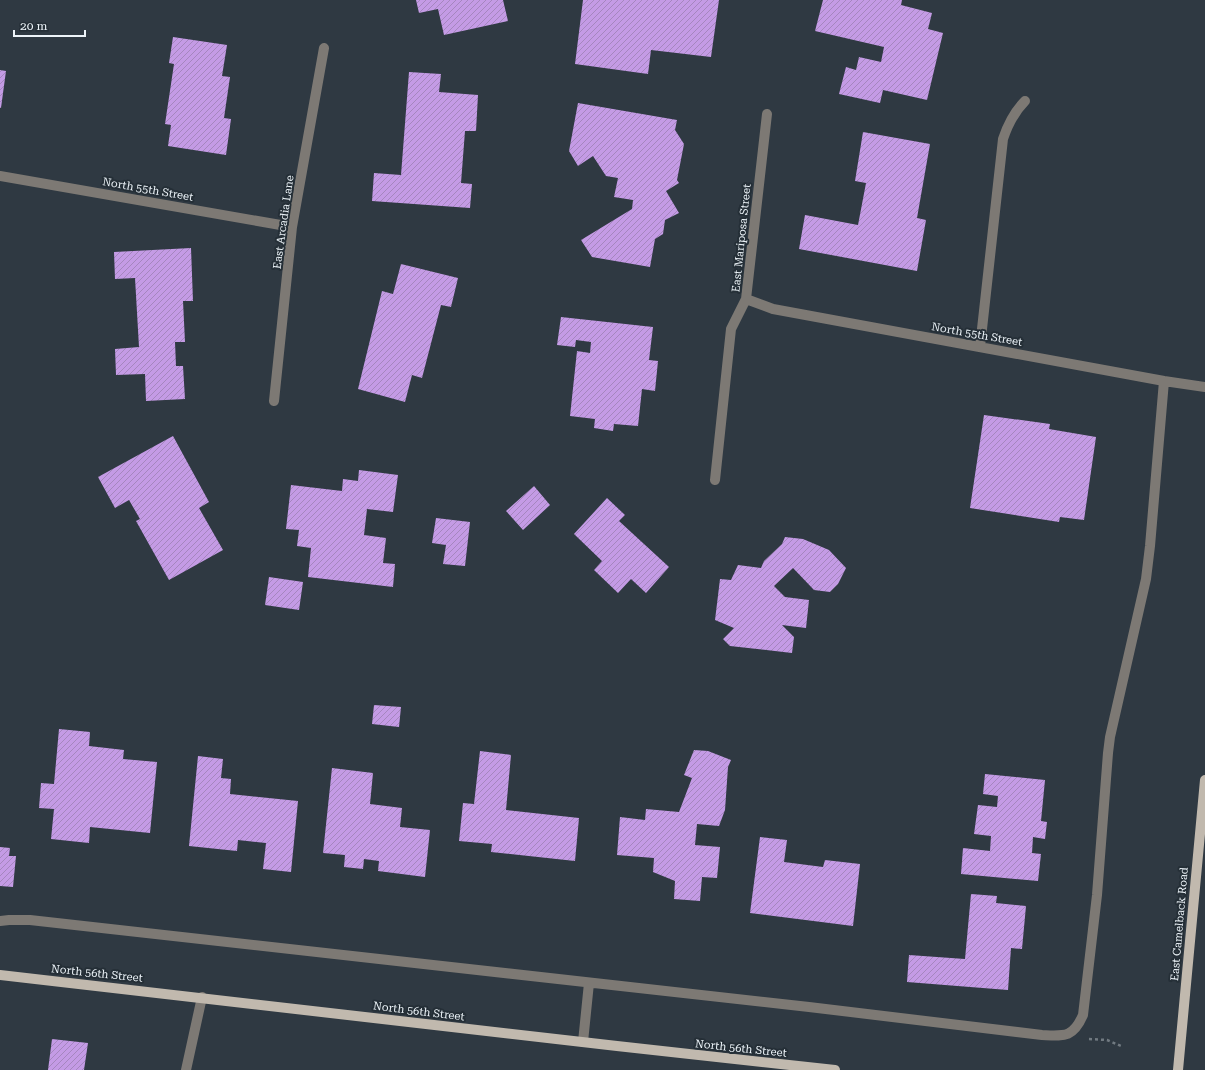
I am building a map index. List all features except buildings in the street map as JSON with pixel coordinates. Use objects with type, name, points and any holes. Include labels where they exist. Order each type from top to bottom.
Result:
[{"type":"main road","name":"East Camelback Road","points":[[1178,1070],[1205,780]]},
{"type":"main road","name":"North 56th Street","points":[[0,975],[835,1070]]},
{"type":"street","name":"East Arcadia Lane","points":[[274,401],[292,226],[324,48]]},
{"type":"street","points":[[980,347],[1003,139],[1010,120],[1017,109],[1025,101]]},
{"type":"street","name":"East Mariposa Street","points":[[715,480],[731,329],[746,299],[767,114]]},
{"type":"street","name":"North 55th Street","points":[[0,176],[292,226]]},
{"type":"street","name":"North 55th Street","points":[[746,299],[773,309],[1164,381],[1205,387]]},
{"type":"street","points":[[0,921],[30,920],[1042,1035],[1069,1034],[1078,1026],[1083,1015],[1096,903],[1105,774],[1109,748],[1146,578],[1164,381]]},
{"type":"street","points":[[583,1042],[589,983]]},
{"type":"street","points":[[186,1070],[202,997]]},
{"type":"path","points":[[1078,1026],[1089,1039],[1107,1040],[1121,1046]]}]
